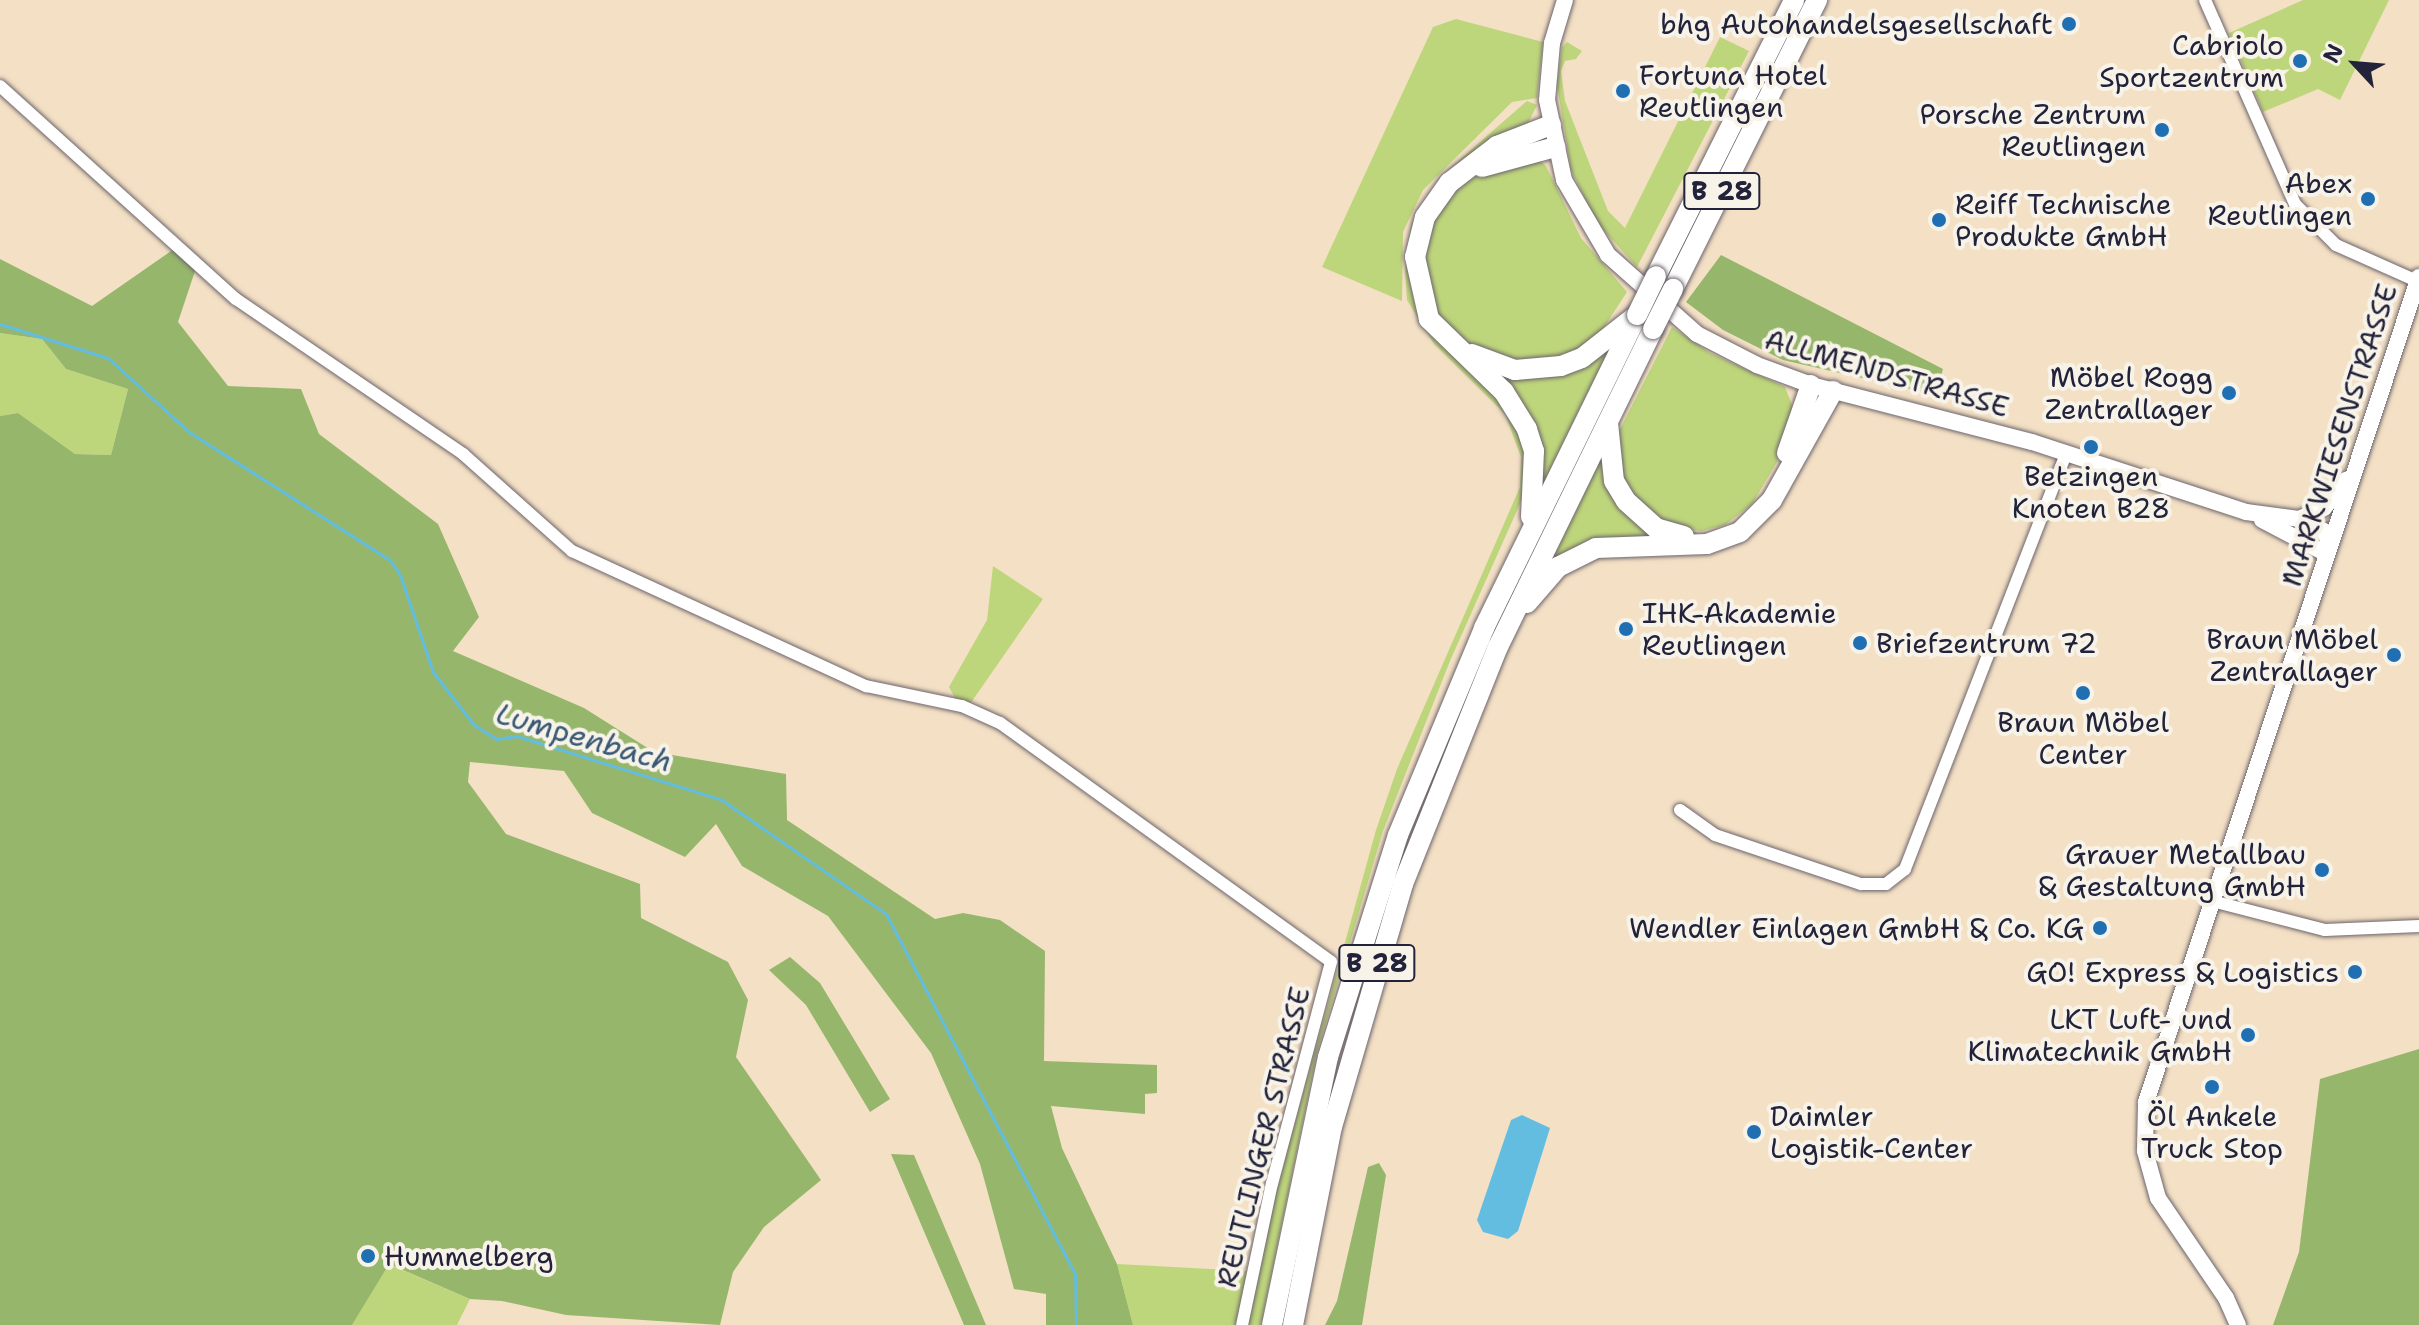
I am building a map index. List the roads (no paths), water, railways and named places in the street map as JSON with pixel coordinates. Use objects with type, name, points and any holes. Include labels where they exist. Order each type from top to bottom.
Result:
[{"type":"highway","name":"B 28","points":[[1272,1325],[1305,1152],[1364,935],[1428,756],[1530,532],[1794,0]]},
{"type":"highway","name":"B 28","points":[[1293,1325],[1325,1156],[1374,973],[1437,793],[1512,617],[1817,0]]},
{"type":"highway","points":[[1530,532],[1534,451],[1527,429],[1504,392],[1429,319],[1415,257],[1425,217],[1449,183],[1497,146],[1551,125]]},
{"type":"highway","points":[[1555,147],[1485,166],[1441,203],[1422,257],[1422,278],[1436,317],[1478,358],[1495,367],[1537,371],[1582,358],[1636,315]]},
{"type":"highway","points":[[1608,421],[1614,481],[1639,516],[1670,533],[1713,535],[1744,520],[1764,498],[1791,443],[1811,385]]},
{"type":"highway","points":[[1512,617],[1558,567],[1587,551],[1626,543],[1707,544],[1740,532],[1772,500],[1833,391]]},
{"type":"street","name":"ALLMENDSTRASSE","points":[[1565,0],[1550,63],[1551,125],[1555,147],[1576,208],[1625,274],[1717,345],[1811,385],[2067,452],[2246,512],[2328,549]]},
{"type":"street","points":[[2205,0],[2295,204],[2336,245],[2419,280]]},
{"type":"street","name":"REUTLINGER STRASSE","points":[[0,86],[236,299],[463,454],[572,551],[866,686],[962,706],[1000,723],[1331,962],[1272,1183],[1242,1325]]},
{"type":"street","name":"MARKWIESENSTRASSE","points":[[2238,1325],[2220,1289],[2161,1204],[2147,1161],[2143,1126],[2149,1088],[2419,280]]},
{"type":"street","points":[[1680,810],[1715,835],[1861,884],[1886,884],[1905,869],[2067,452]]},
{"type":"street","points":[[2299,519],[2324,508],[2353,474]]},
{"type":"street","name":"ALLMENDSTRASSE","points":[[2246,512],[2299,519],[2324,531],[2328,549]]},
{"type":"street","points":[[2212,901],[2325,930],[2419,926]]},
{"type":"water","points":[[1522,1115],[1550,1128],[1518,1231],[1508,1239],[1483,1232],[1477,1220],[1511,1120]]},
{"type":"waterway","name":"Lumpenbach","points":[[0,324],[108,358],[189,432],[390,560],[400,575],[433,672],[474,725],[496,739],[517,736],[722,800],[886,914],[1075,1274],[1076,1325]]},
{"type":"place","name":"bhg Autohandelsgesellschaft","points":[[2069,24]]},
{"type":"place","name":"Cabriolo Sportzentrum","points":[[2300,61]]},
{"type":"place","name":"Fortuna Hotel Reutlingen","points":[[1623,91]]},
{"type":"place","name":"Porsche Zentrum Reutlingen","points":[[2162,130]]},
{"type":"place","name":"Abex Reutlingen","points":[[2368,199]]},
{"type":"place","name":"Reiff Technische Produkte GmbH","points":[[1939,220]]},
{"type":"place","name":"Möbel Rogg Zentrallager","points":[[2229,393]]},
{"type":"place","name":"Betzingen Knoten B28","points":[[2091,447]]},
{"type":"place","name":"IHK-Akademie Reutlingen","points":[[1626,629]]},
{"type":"place","name":"Briefzentrum 72","points":[[1860,643]]},
{"type":"place","name":"Braun Möbel Zentrallager","points":[[2394,655]]},
{"type":"place","name":"Braun Möbel Center","points":[[2083,693]]},
{"type":"place","name":"Grauer Metallbau & Gestaltung GmbH","points":[[2322,870]]},
{"type":"place","name":"Wendler Einlagen GmbH & Co. KG","points":[[2100,928]]},
{"type":"place","name":"GO! Express & Logistics","points":[[2355,972]]},
{"type":"place","name":"LKT Luft- und Klimatechnik GmbH","points":[[2248,1035]]},
{"type":"place","name":"Öl Ankele Truck Stop","points":[[2212,1087]]},
{"type":"place","name":"Daimler Logistik-Center","points":[[1754,1132]]},
{"type":"place","name":"Hummelberg","points":[[368,1256]]}]
